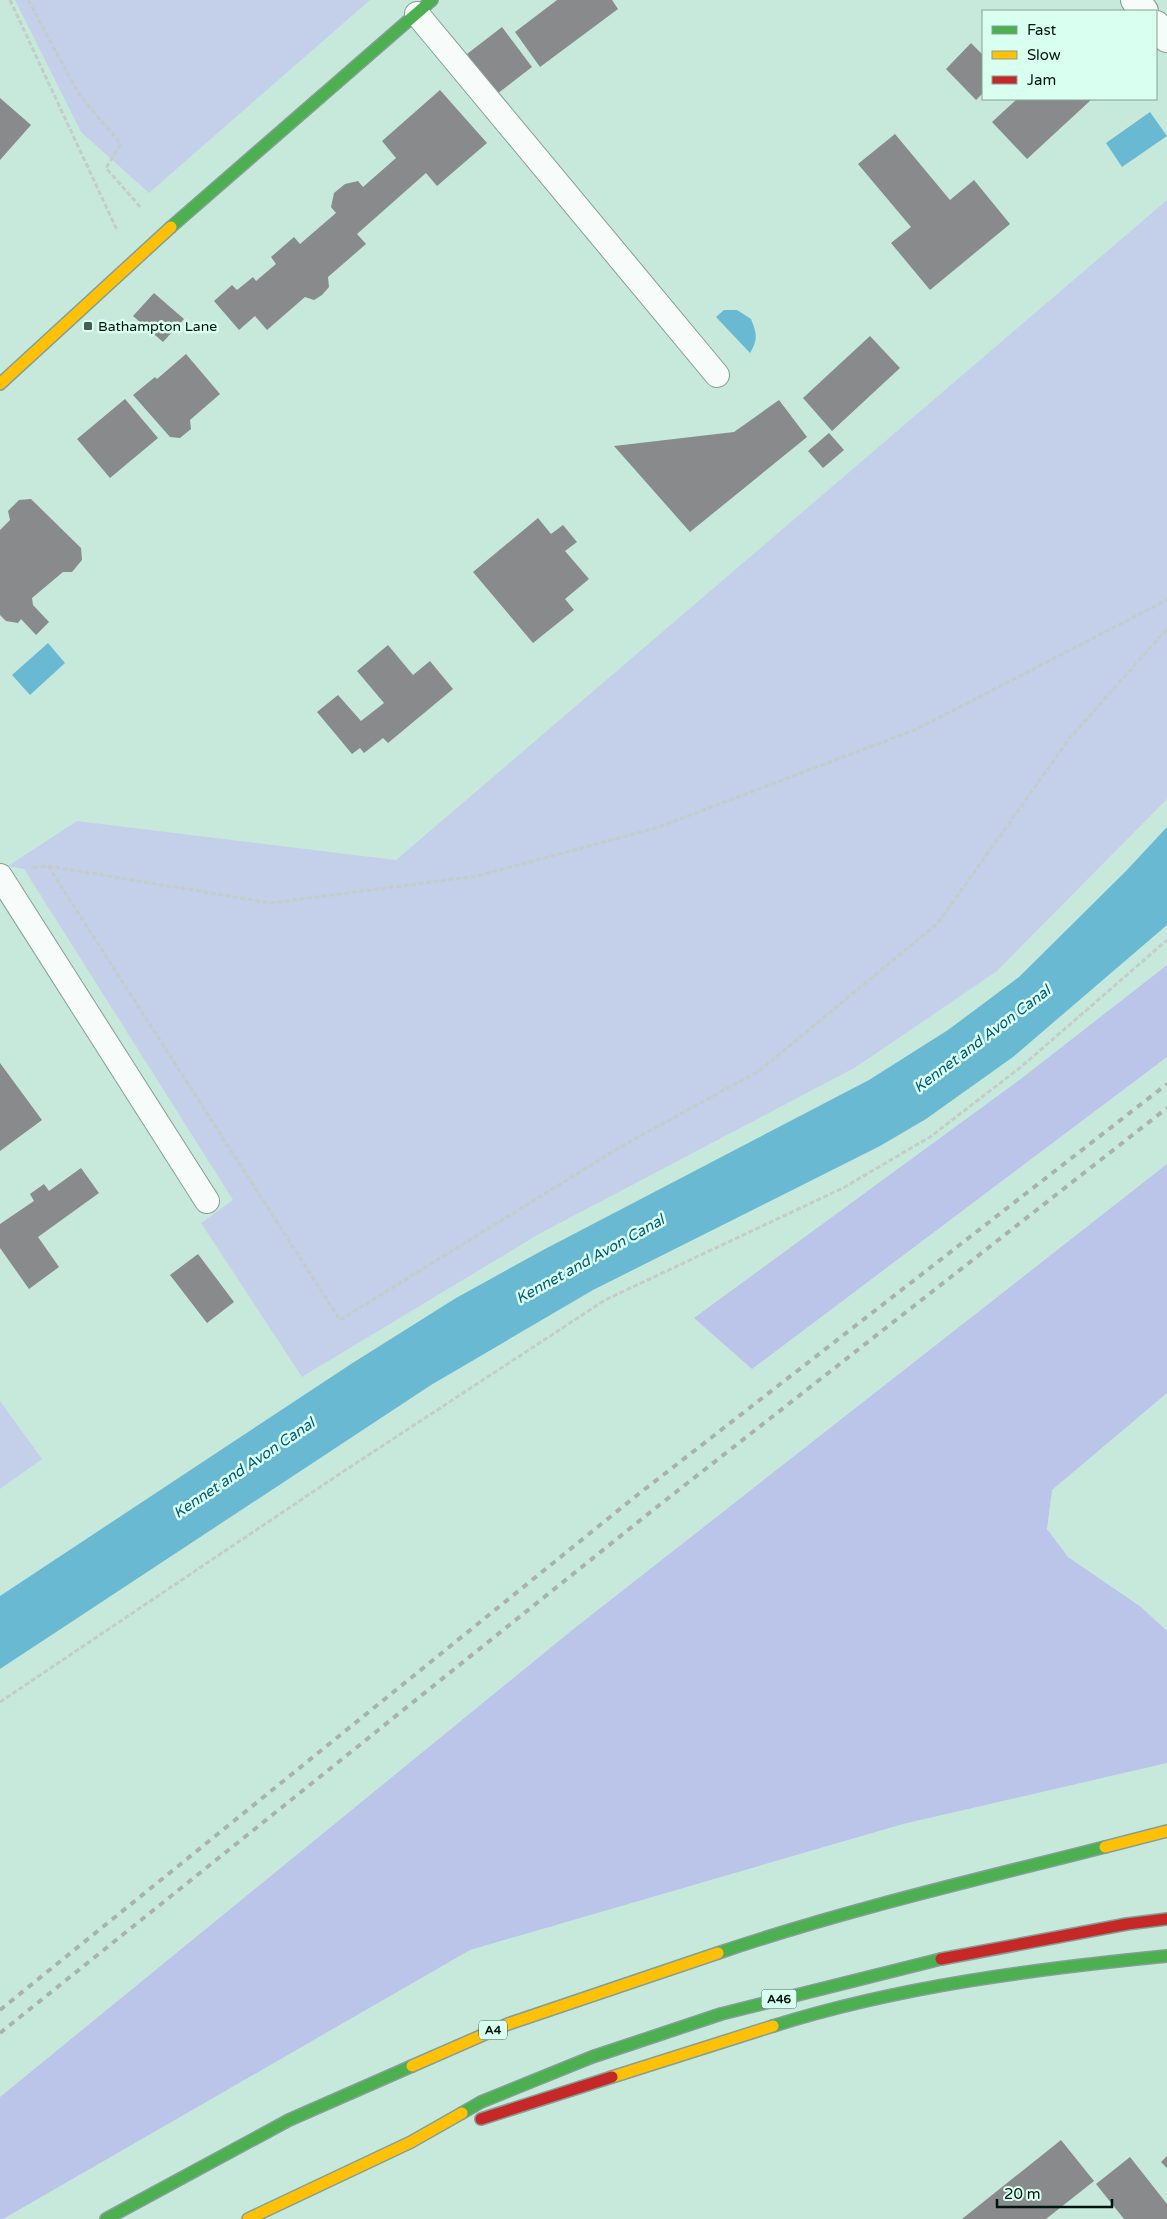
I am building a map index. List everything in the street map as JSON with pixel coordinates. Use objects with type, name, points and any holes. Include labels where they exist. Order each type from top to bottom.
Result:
[{"type":"main road","points":[[0,384],[165,233],[424,7]]},
{"type":"main road","points":[[903,1898],[1167,1831]]},
{"type":"main road","points":[[903,1898],[1089,1863]]},
{"type":"main road","name":"A4","points":[[106,2219],[289,2120],[508,2024],[772,1935],[903,1898]]},
{"type":"main road","name":"A46","points":[[411,2142],[481,2102],[592,2057],[721,2014],[921,1963],[1127,1924],[1167,1919]]},
{"type":"main road","points":[[248,2219],[411,2142],[827,2009],[945,1985],[1096,1963],[1167,1956]]},
{"type":"street","points":[[1135,0],[1143,10]]},
{"type":"street","points":[[1157,26],[1167,38]]},
{"type":"lane","points":[[424,7],[718,375]]},
{"type":"lane","points":[[0,876],[207,1201]]},
{"type":"path","points":[[10,0],[117,231],[153,221]]},
{"type":"path","points":[[28,0],[80,96],[121,144],[106,168],[165,233]]},
{"type":"path","points":[[24,868],[48,866],[272,903],[477,876],[656,828],[917,728],[1167,600]]},
{"type":"path","points":[[48,866],[340,1320],[622,1146],[759,1071],[938,923],[1069,739],[1167,629]]},
{"type":"path","points":[[0,1702],[333,1478],[605,1300],[843,1188],[930,1137],[1021,1067],[1167,940]]},
{"type":"shaded area","points":[[15,0],[370,0],[149,193],[81,132]]},
{"type":"shaded area","points":[[1167,200],[1167,799],[997,971],[856,1067],[539,1234],[302,1377],[201,1223],[233,1200],[24,869],[8,866],[77,821],[396,860]]},
{"type":"shaded area","points":[[1167,965],[1167,1057],[752,1369],[694,1318],[1022,1078]]},
{"type":"shaded area","points":[[1167,1164],[1167,1393],[1052,1490],[1047,1529],[1068,1557],[1141,1607],[1167,1631],[1167,1763],[903,1824],[470,1950],[0,2219],[0,2097],[571,1631]]},
{"type":"shaded area","points":[[0,1401],[42,1459],[0,1489]]},
{"type":"water","points":[[1150,112],[1167,136],[1122,167],[1106,143]]},
{"type":"water","points":[[724,310],[737,310],[751,319],[756,336],[750,353],[716,317]]},
{"type":"water","points":[[48,643],[65,663],[30,695],[12,675]]},
{"type":"water","name":"Kennet and Avon Canal","points":[[1167,827],[1167,925],[1013,1057],[926,1119],[880,1146],[593,1290],[431,1385],[0,1669],[0,1596],[351,1364],[456,1298],[545,1249],[869,1080],[948,1030],[1019,977],[1126,871]]},
{"type":"building","points":[[557,0],[612,0],[618,9],[540,67],[515,32]]},
{"type":"building","points":[[502,27],[532,67],[497,94],[467,54]]},
{"type":"building","points":[[971,43],[982,54],[982,94],[976,100],[946,69]]},
{"type":"building","points":[[440,90],[487,143],[437,186],[426,173],[357,234],[366,244],[328,277],[329,287],[322,295],[314,300],[305,297],[267,330],[255,316],[239,330],[214,301],[232,285],[237,290],[253,277],[256,281],[276,264],[271,257],[294,237],[300,244],[336,213],[331,207],[334,193],[345,184],[358,181],[363,187],[396,158],[382,141]]},
{"type":"building","points":[[0,98],[31,125],[0,160]]},
{"type":"building","points":[[1016,100],[1091,100],[1027,159],[992,122]]},
{"type":"building","points":[[895,134],[950,200],[974,180],[1010,224],[930,290],[891,243],[911,227],[858,164]]},
{"type":"building","points":[[154,293],[184,319],[163,342],[133,316]]},
{"type":"building","points":[[870,336],[900,368],[832,431],[803,398]]},
{"type":"building","points":[[186,354],[220,394],[190,420],[191,429],[180,438],[170,437],[133,395],[155,377],[157,379]]},
{"type":"building","points":[[125,399],[158,438],[110,478],[77,439]]},
{"type":"building","points":[[779,400],[807,437],[690,532],[614,446],[734,432]]},
{"type":"building","points":[[829,433],[844,450],[823,468],[808,451]]},
{"type":"building","points":[[31,499],[81,548],[82,560],[72,572],[63,572],[32,598],[33,605],[49,622],[36,635],[21,619],[18,623],[6,621],[0,615],[0,530],[10,520],[8,511],[19,500]]},
{"type":"building","points":[[538,518],[551,534],[563,525],[577,542],[565,551],[589,579],[565,599],[574,610],[533,643],[473,572]]},
{"type":"building","points":[[388,645],[413,675],[430,661],[453,689],[388,743],[383,738],[364,753],[360,748],[352,754],[317,712],[338,695],[361,721],[384,703],[357,671]]},
{"type":"building","points":[[0,1063],[42,1120],[0,1151]]},
{"type":"building","points":[[81,1168],[99,1193],[38,1237],[59,1267],[29,1289],[0,1248],[0,1224],[34,1201],[30,1194],[44,1184],[49,1191]]},
{"type":"building","points":[[198,1254],[234,1302],[207,1323],[170,1275]]},
{"type":"building","points":[[1061,2140],[1094,2181],[1046,2219],[962,2219]]},
{"type":"building","points":[[1167,2156],[1167,2168],[1161,2162]]},
{"type":"building","points":[[1130,2157],[1167,2204],[1167,2219],[1124,2219],[1096,2184]]},
{"type":"railway","points":[[0,2010],[636,1496],[1167,1084]]},
{"type":"railway","points":[[0,2033],[653,1510],[1167,1108]]},
{"type":"traffic: fast","points":[[171,227],[432,0]]},
{"type":"traffic: fast","points":[[718,1953],[862,1909],[1105,1847]]},
{"type":"traffic: fast","points":[[773,2026],[870,2000],[968,1981],[1018,1973],[1167,1956]]},
{"type":"traffic: fast","points":[[462,2113],[481,2102],[592,2057],[721,2014],[941,1959]]},
{"type":"traffic: fast","points":[[106,2219],[289,2120],[412,2066]]},
{"type":"traffic: slow","points":[[0,384],[171,227]]},
{"type":"traffic: slow","points":[[1105,1847],[1167,1831]]},
{"type":"traffic: slow","points":[[412,2066],[508,2024],[718,1953]]},
{"type":"traffic: slow","points":[[612,2077],[773,2026]]},
{"type":"traffic: slow","points":[[248,2219],[411,2142],[462,2113]]},
{"type":"traffic: jam","points":[[941,1959],[1127,1924],[1167,1919]]},
{"type":"traffic: jam","points":[[481,2119],[612,2077]]},
{"type":"place","name":"Bathampton Lane","points":[[88,326]]}]
